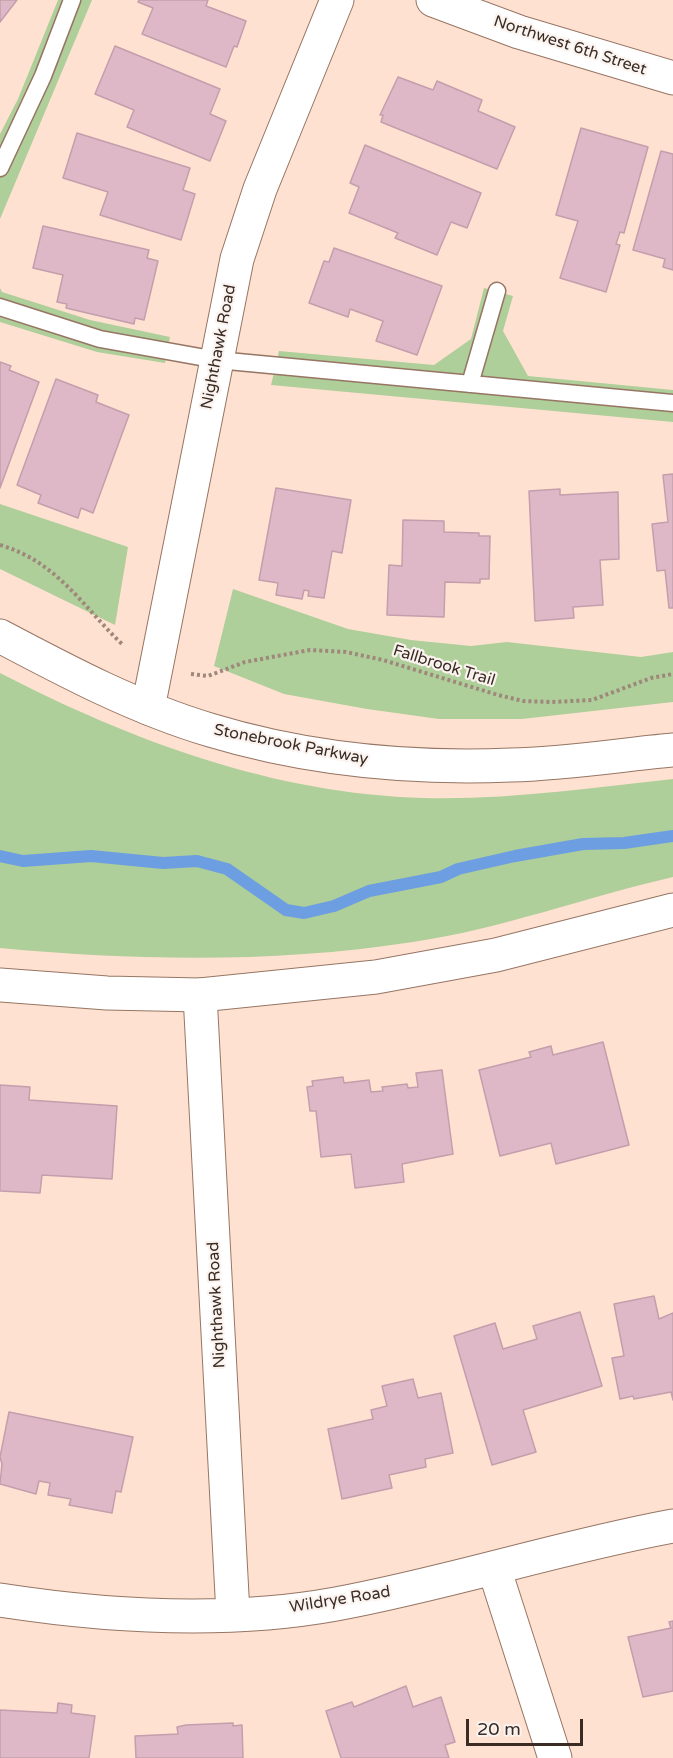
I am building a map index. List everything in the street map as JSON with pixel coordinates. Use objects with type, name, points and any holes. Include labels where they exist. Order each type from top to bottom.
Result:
[{"type":"street","name":"Nighthawk Road","points":[[148,708],[237,259],[260,189],[337,0]]},
{"type":"street","name":"Northwest 6th Street","points":[[433,0],[519,32],[673,78]]},
{"type":"street","name":"Stonebrook Parkway","points":[[0,636],[93,685],[211,731],[358,760],[404,764],[513,765],[673,750]]},
{"type":"street","points":[[0,985],[107,993],[200,995],[376,977],[496,955],[673,910]]},
{"type":"street","name":"Nighthawk Road","points":[[200,995],[233,1614]]},
{"type":"street","name":"Wildrye Road","points":[[0,1600],[72,1611],[184,1616],[333,1605],[443,1583],[594,1541],[673,1526]]},
{"type":"street","points":[[494,1568],[555,1758]]},
{"type":"lane","points":[[0,168],[43,76],[72,0]]},
{"type":"lane","points":[[470,384],[497,291]]},
{"type":"lane","points":[[0,307],[100,339],[217,360],[673,403]]},
{"type":"path","points":[[0,545],[34,558],[59,575],[122,644]]},
{"type":"path","name":"Fallbrook Trail","points":[[208,676],[245,662],[280,655],[310,650],[346,652],[382,660],[506,697],[523,701],[552,702],[592,700],[651,678],[673,674]]},
{"type":"green space","points":[[58,0],[92,0],[0,219],[0,134],[18,99]]},
{"type":"green space","points":[[0,288],[2,292],[90,320],[170,337],[165,363],[97,352],[0,322]]},
{"type":"green space","points":[[484,288],[513,296],[503,331],[528,376],[673,390],[673,422],[271,385],[279,351],[434,365],[471,339]]},
{"type":"green space","points":[[0,504],[128,547],[115,625],[0,569]]},
{"type":"green space","points":[[233,589],[348,629],[411,640],[471,646],[507,642],[641,657],[673,652],[673,702],[522,719],[439,719],[284,694],[214,666]]},
{"type":"green space","points":[[0,673],[101,721],[205,760],[259,775],[313,786],[368,794],[455,798],[548,793],[673,779],[673,877],[479,929],[362,949],[259,957],[207,958],[103,956],[0,948]]},
{"type":"building","points":[[0,0],[17,0],[0,22]]},
{"type":"building","points":[[139,0],[208,0],[206,6],[246,21],[237,47],[234,46],[226,67],[142,34],[153,8],[138,2]]},
{"type":"building","points":[[115,46],[220,89],[210,114],[226,121],[210,161],[127,127],[134,110],[95,94]]},
{"type":"building","points":[[398,77],[433,90],[437,81],[482,100],[478,111],[515,127],[497,169],[381,122],[383,115],[380,115]]},
{"type":"building","points":[[581,128],[648,147],[624,233],[620,232],[616,244],[620,245],[606,292],[560,278],[578,221],[556,215]]},
{"type":"building","points":[[77,133],[190,168],[183,190],[195,194],[181,240],[100,215],[108,192],[63,178]]},
{"type":"building","points":[[365,145],[481,193],[467,228],[451,222],[437,255],[395,238],[398,233],[349,213],[359,187],[350,183]]},
{"type":"building","points":[[661,151],[673,154],[673,270],[663,267],[665,259],[633,250]]},
{"type":"building","points":[[43,226],[149,250],[147,258],[158,261],[144,320],[135,318],[134,324],[66,308],[67,304],[57,302],[63,275],[33,268]]},
{"type":"building","points":[[334,248],[442,286],[417,355],[376,341],[383,321],[350,309],[348,317],[309,303],[324,261],[329,262]]},
{"type":"building","points":[[0,362],[11,366],[9,370],[39,382],[0,488]]},
{"type":"building","points":[[56,379],[98,395],[96,402],[129,415],[93,513],[81,508],[78,518],[38,503],[41,495],[17,485]]},
{"type":"building","points":[[673,474],[673,608],[669,608],[665,570],[657,571],[652,524],[668,522],[663,475]]},
{"type":"building","points":[[276,488],[351,500],[342,553],[332,551],[324,598],[308,596],[309,591],[304,590],[302,599],[276,595],[278,583],[259,580]]},
{"type":"building","points":[[560,489],[560,495],[618,492],[619,559],[600,560],[603,605],[573,607],[574,618],[535,621],[529,491]]},
{"type":"building","points":[[403,520],[444,521],[444,532],[479,533],[479,536],[490,536],[489,579],[480,579],[480,583],[445,582],[444,617],[387,615],[389,565],[402,566]]},
{"type":"building","points":[[603,1042],[629,1145],[556,1164],[551,1143],[500,1156],[479,1070],[531,1057],[529,1052],[551,1046],[553,1055]]},
{"type":"building","points":[[442,1070],[453,1154],[402,1164],[404,1182],[355,1188],[351,1154],[321,1157],[316,1111],[310,1111],[307,1087],[313,1086],[312,1081],[343,1077],[344,1083],[369,1080],[371,1092],[383,1091],[382,1087],[407,1084],[408,1088],[418,1087],[416,1073]]},
{"type":"building","points":[[0,1085],[30,1087],[29,1100],[117,1106],[112,1179],[42,1175],[40,1193],[0,1191]]},
{"type":"building","points":[[654,1296],[659,1319],[673,1313],[673,1400],[671,1392],[634,1399],[633,1396],[620,1399],[612,1358],[624,1356],[614,1304]]},
{"type":"building","points":[[580,1312],[602,1386],[523,1410],[536,1452],[492,1465],[454,1336],[495,1323],[503,1349],[537,1339],[533,1326]]},
{"type":"building","points":[[413,1379],[418,1398],[441,1393],[453,1453],[425,1459],[426,1467],[389,1475],[392,1488],[342,1499],[328,1429],[373,1419],[371,1410],[387,1406],[382,1386]]},
{"type":"building","points":[[9,1412],[133,1437],[121,1492],[116,1491],[112,1513],[69,1505],[71,1499],[48,1495],[50,1483],[39,1481],[36,1494],[0,1484],[2,1464],[0,1457]]},
{"type":"building","points":[[673,1621],[673,1691],[643,1697],[628,1637],[671,1628],[669,1622]]},
{"type":"building","points":[[406,1686],[413,1707],[441,1697],[455,1742],[445,1745],[449,1758],[341,1758],[326,1711],[352,1702],[354,1707]]},
{"type":"building","points":[[58,1703],[72,1705],[71,1713],[95,1716],[89,1758],[0,1758],[0,1710],[57,1713]]},
{"type":"building","points":[[233,1723],[233,1726],[242,1725],[243,1758],[136,1758],[135,1736],[178,1734],[177,1727],[186,1725]]},
{"type":"waterway","points":[[0,856],[23,861],[91,856],[163,863],[197,861],[227,869],[286,910],[304,913],[334,906],[369,891],[441,877],[458,869],[515,856],[583,844],[624,843],[673,836]]}]
